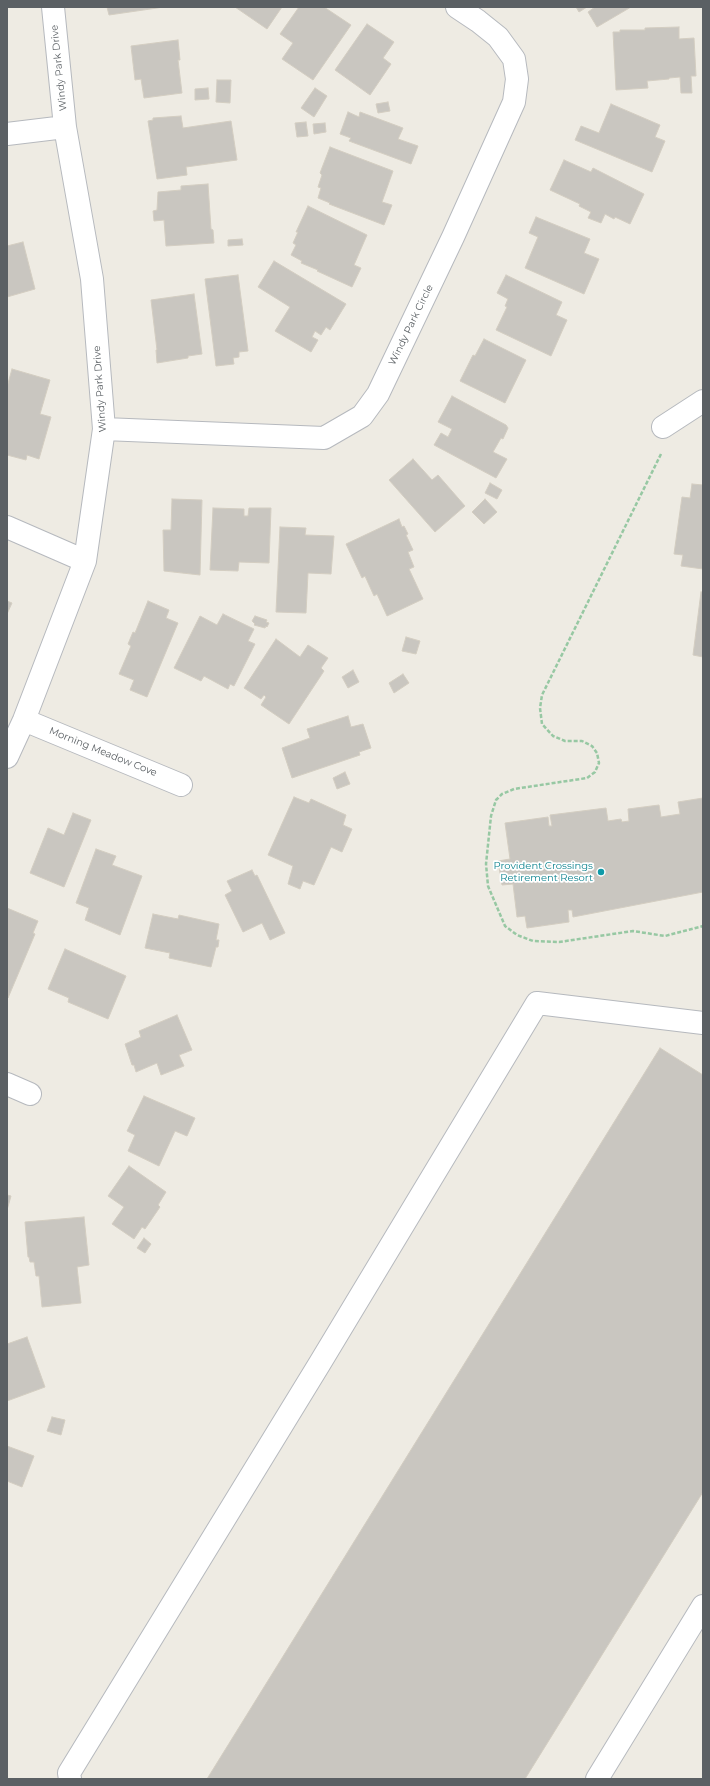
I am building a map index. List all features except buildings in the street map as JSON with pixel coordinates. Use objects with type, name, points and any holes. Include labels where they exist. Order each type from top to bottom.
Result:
[{"type":"street","name":"Windy Park Drive","points":[[7,757],[24,720],[85,561],[104,429],[92,279],[65,127],[53,7]]},
{"type":"street","name":"Windy Park Circle","points":[[104,429],[324,438],[362,416],[378,394],[453,237],[514,102],[516,79],[514,59],[498,37],[458,7]]},
{"type":"street","points":[[7,134],[65,127]]},
{"type":"street","points":[[663,427],[703,401]]},
{"type":"street","points":[[7,527],[85,561]]},
{"type":"street","name":"Morning Meadow Cove","points":[[24,720],[181,785]]},
{"type":"street","points":[[70,1779],[69,1774],[312,1376],[537,1003],[703,1023]]},
{"type":"street","points":[[7,1084],[30,1094]]},
{"type":"street","points":[[597,1779],[703,1606]]},
{"type":"path","points":[[663,427],[674,446],[659,455],[542,695],[540,708],[542,724],[553,736],[565,741],[582,741],[592,746],[597,753],[599,763],[595,772],[587,778],[514,789],[502,794],[496,800],[491,816],[486,864],[488,886],[505,926],[516,935],[533,941],[558,942],[633,931],[665,936],[703,926]]},
{"type":"place","name":"Provident Crossings Retirement Resort","points":[[601,872]]}]
